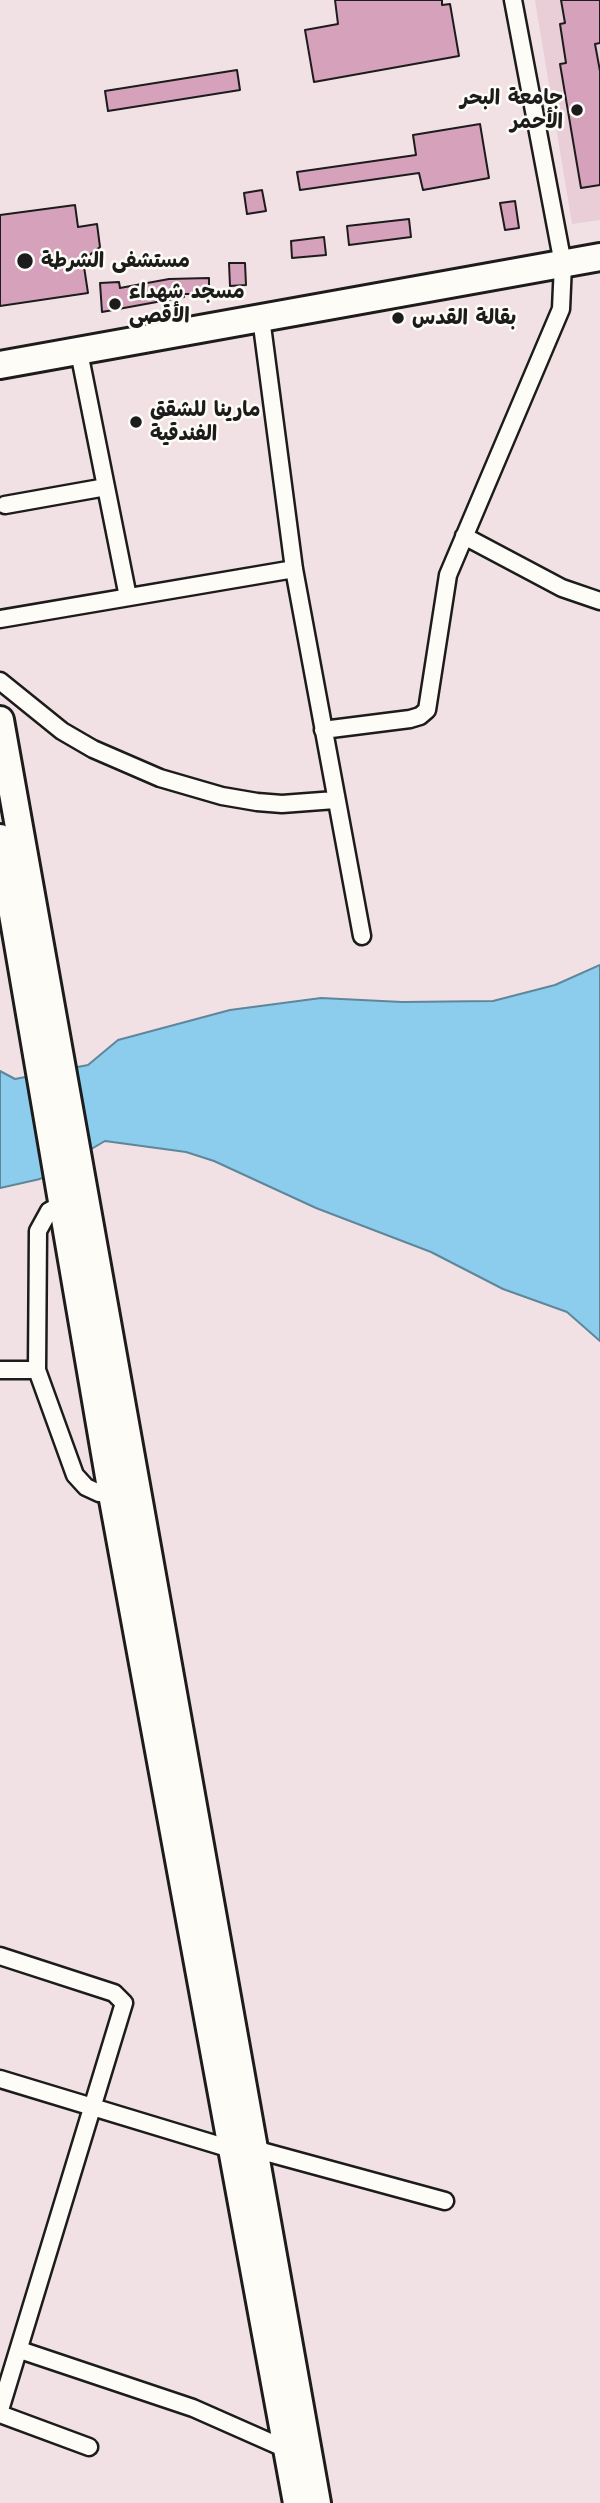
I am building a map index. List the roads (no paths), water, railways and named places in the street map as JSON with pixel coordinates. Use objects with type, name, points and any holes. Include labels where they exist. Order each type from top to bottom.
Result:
[{"type":"main road","points":[[0,365],[600,257]]},
{"type":"main road","points":[[0,720],[6,832],[48,1053],[112,1494],[317,2503]]},
{"type":"main road","points":[[69,1193],[243,2149],[298,2503]]},
{"type":"street","points":[[323,730],[410,719],[427,710],[448,575],[561,309],[563,264],[513,0]]},
{"type":"street","points":[[261,318],[294,569],[362,936]]},
{"type":"street","points":[[79,352],[128,597]]},
{"type":"street","points":[[5,505],[106,487]]},
{"type":"street","points":[[464,536],[562,588],[600,601]]},
{"type":"street","points":[[0,618],[294,569]]},
{"type":"street","points":[[0,681],[62,732],[115,760],[160,778],[222,796],[257,802],[282,804],[335,800]]},
{"type":"street","points":[[69,1193],[49,1211],[38,1231],[37,1370],[75,1475],[86,1486],[99,1493],[112,1494]]},
{"type":"street","points":[[0,1370],[37,1370]]},
{"type":"street","points":[[0,1956],[122,1998],[124,2008],[0,2412],[89,2447]]},
{"type":"street","points":[[0,2079],[92,2109],[445,2201]]},
{"type":"street","points":[[20,2350],[193,2408],[288,2450]]},
{"type":"water","points":[[600,965],[600,1341],[567,1312],[503,1289],[431,1252],[316,1208],[214,1161],[186,1152],[105,1141],[40,1179],[0,1188],[0,1071],[15,1079],[88,1065],[118,1040],[230,1010],[321,998],[402,1002],[493,1001],[555,985]]},
{"type":"place","name":"جامعة البحر الأحمر","points":[[577,110]]},
{"type":"place","name":"مستشفى الشرطة","points":[[25,261]]},
{"type":"place","name":"مسجد شهداء الأقصى","points":[[115,304]]},
{"type":"place","name":"بقالة القدس","points":[[398,318]]},
{"type":"place","name":"مارينا للشقق الفندقية","points":[[136,422]]}]
